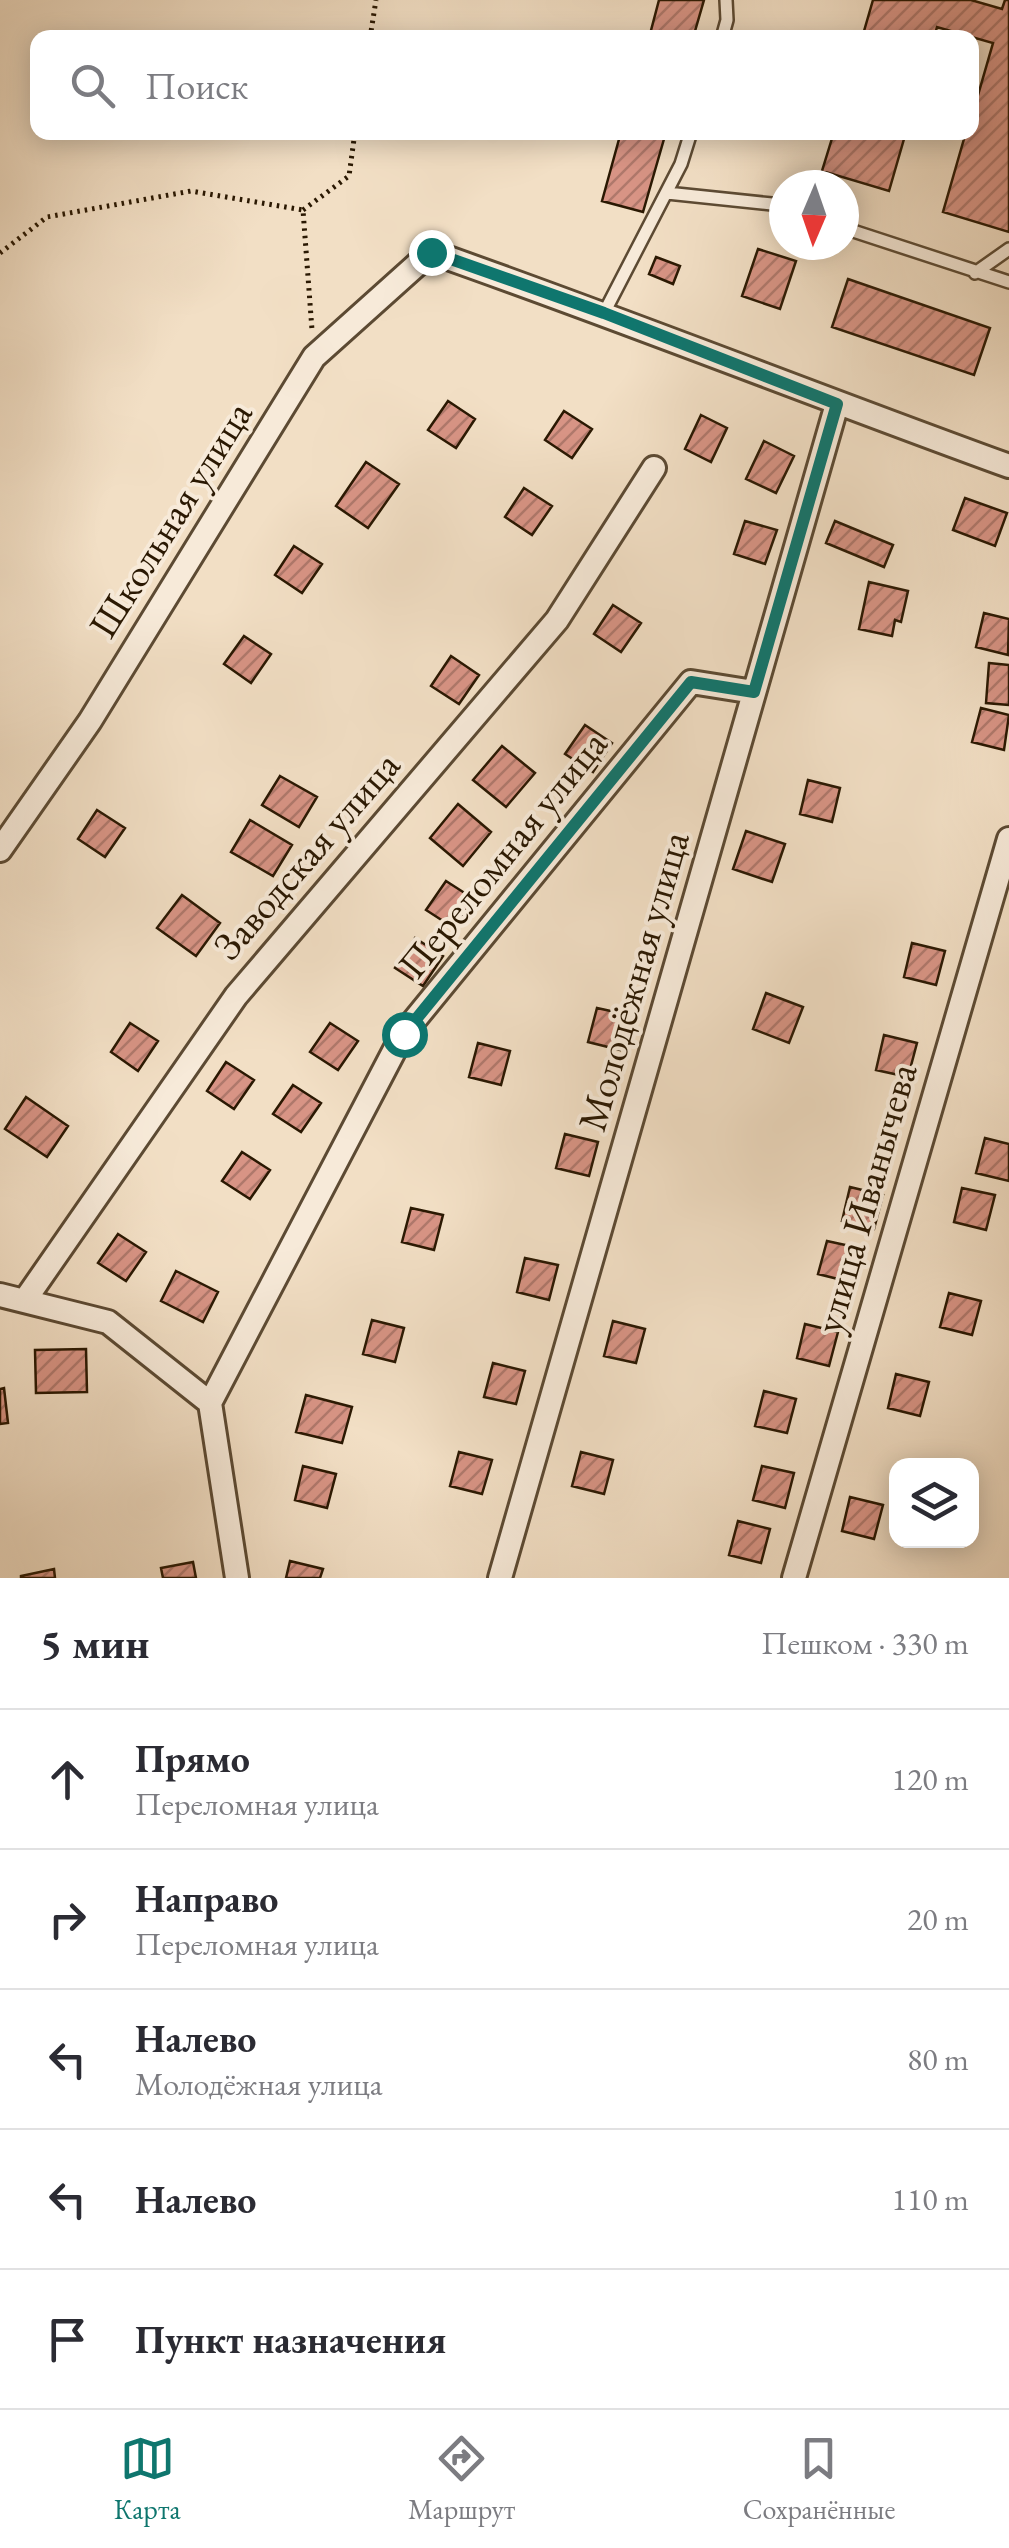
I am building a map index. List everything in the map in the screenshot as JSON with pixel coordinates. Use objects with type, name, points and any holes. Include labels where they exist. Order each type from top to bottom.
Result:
[{"type":"street","name":"Школьная улица","points":[[0,850],[90,721],[314,358],[431,252],[604,313]]},
{"type":"street","points":[[604,313],[1009,466]]},
{"type":"street","name":"Молодёжная улица","points":[[500,1578],[837,404]]},
{"type":"street","name":"Заводская улица","points":[[25,1300],[236,996],[556,620],[654,468]]},
{"type":"street","name":"Переломная улица","points":[[210,1403],[404,1034],[691,682],[754,692]]},
{"type":"street","name":"улица Иванычева","points":[[794,1578],[1009,839]]},
{"type":"street","points":[[0,1295],[108,1322],[210,1403],[237,1578]]},
{"type":"lane","points":[[724,30],[726,0]]},
{"type":"lane","points":[[604,313],[682,164],[690,140]]},
{"type":"lane","points":[[666,194],[769,204]]},
{"type":"lane","points":[[859,233],[1009,282]]},
{"type":"lane","points":[[975,273],[1009,249]]},
{"type":"path","points":[[371,30],[376,0]]},
{"type":"path","points":[[0,253],[48,218],[190,191],[303,210],[349,176],[355,140]]},
{"type":"path","points":[[303,210],[314,358]]},
{"type":"building","points":[[659,0],[704,0],[695,30],[651,30]]},
{"type":"building","points":[[873,0],[971,0],[1002,9],[1005,0],[1009,0],[1009,232],[943,212],[964,140],[979,140],[979,92],[993,43],[979,39],[979,30],[864,30]]},
{"type":"building","points":[[619,140],[664,140],[643,212],[602,201]]},
{"type":"building","points":[[832,140],[904,140],[889,191],[859,182],[859,170],[822,170]]},
{"type":"building","points":[[758,249],[769,252],[769,260],[796,261],[780,309],[742,296]]},
{"type":"building","points":[[656,257],[680,266],[673,284],[649,274]]},
{"type":"building","points":[[848,279],[990,328],[974,375],[832,327]]},
{"type":"building","points":[[448,401],[475,419],[456,448],[428,430]]},
{"type":"building","points":[[564,411],[592,429],[572,458],[545,440]]},
{"type":"building","points":[[701,415],[727,428],[711,462],[685,449]]},
{"type":"building","points":[[764,441],[794,456],[776,493],[746,479]]},
{"type":"building","points":[[366,462],[399,484],[368,528],[336,506]]},
{"type":"building","points":[[524,488],[552,506],[532,535],[505,517]]},
{"type":"building","points":[[965,498],[1007,513],[995,546],[953,530]]},
{"type":"building","points":[[745,521],[777,530],[765,564],[734,554]]},
{"type":"building","points":[[835,521],[893,545],[884,567],[826,543]]},
{"type":"building","points":[[294,546],[322,564],[302,593],[275,575]]},
{"type":"building","points":[[869,582],[908,591],[901,622],[895,620],[892,636],[859,629]]},
{"type":"building","points":[[613,605],[641,623],[621,652],[594,634]]},
{"type":"building","points":[[984,613],[1009,619],[1008,655],[976,647]]},
{"type":"building","points":[[244,636],[271,654],[251,683],[224,664]]},
{"type":"building","points":[[451,656],[479,675],[459,704],[431,686]]},
{"type":"building","points":[[989,663],[1009,665],[1009,705],[986,703]]},
{"type":"building","points":[[981,708],[1009,715],[1004,750],[972,742]]},
{"type":"building","points":[[585,725],[612,743],[593,772],[565,754]]},
{"type":"building","points":[[502,746],[535,773],[506,807],[473,780]]},
{"type":"building","points":[[280,776],[317,797],[299,827],[262,805]]},
{"type":"building","points":[[808,780],[840,788],[832,822],[800,814]]},
{"type":"building","points":[[458,804],[491,832],[463,866],[430,838]]},
{"type":"building","points":[[97,810],[125,828],[105,857],[78,839]]},
{"type":"building","points":[[250,820],[292,845],[273,876],[231,852]]},
{"type":"building","points":[[746,831],[785,844],[772,882],[733,869]]},
{"type":"building","points":[[446,881],[474,899],[454,928],[426,910]]},
{"type":"building","points":[[182,895],[220,923],[196,956],[157,928]]},
{"type":"building","points":[[415,938],[443,956],[423,986],[395,968]]},
{"type":"building","points":[[912,943],[945,951],[936,985],[904,977]]},
{"type":"building","points":[[766,993],[803,1007],[789,1043],[753,1029]]},
{"type":"building","points":[[597,1008],[629,1015],[620,1050],[588,1042]]},
{"type":"building","points":[[130,1023],[158,1041],[138,1071],[111,1052]]},
{"type":"building","points":[[330,1023],[358,1041],[338,1070],[310,1052]]},
{"type":"building","points":[[884,1035],[917,1043],[908,1077],[876,1070]]},
{"type":"building","points":[[478,1043],[510,1051],[501,1085],[469,1077]]},
{"type":"building","points":[[226,1062],[254,1080],[234,1109],[207,1091]]},
{"type":"building","points":[[293,1085],[321,1103],[301,1132],[273,1114]]},
{"type":"building","points":[[26,1097],[68,1126],[47,1157],[5,1129]]},
{"type":"building","points":[[565,1134],[598,1142],[589,1176],[556,1168]]},
{"type":"building","points":[[985,1138],[1009,1144],[1009,1181],[976,1173]]},
{"type":"building","points":[[242,1152],[270,1170],[250,1199],[222,1181]]},
{"type":"building","points":[[850,1187],[883,1195],[874,1229],[842,1221]]},
{"type":"building","points":[[962,1188],[995,1195],[986,1230],[954,1222]]},
{"type":"building","points":[[411,1208],[443,1215],[434,1250],[402,1242]]},
{"type":"building","points":[[118,1234],[146,1252],[126,1281],[98,1263]]},
{"type":"building","points":[[827,1241],[859,1248],[850,1282],[818,1274]]},
{"type":"building","points":[[525,1258],[558,1265],[549,1300],[517,1292]]},
{"type":"building","points":[[176,1271],[218,1292],[203,1322],[161,1301]]},
{"type":"building","points":[[949,1293],[981,1301],[972,1335],[940,1327]]},
{"type":"building","points":[[372,1320],[404,1328],[395,1362],[363,1354]]},
{"type":"building","points":[[613,1321],[645,1329],[636,1363],[604,1356]]},
{"type":"building","points":[[805,1324],[838,1332],[829,1366],[797,1358]]},
{"type":"building","points":[[86,1349],[87,1392],[36,1393],[35,1350]]},
{"type":"building","points":[[493,1363],[525,1371],[516,1404],[484,1397]]},
{"type":"building","points":[[896,1374],[929,1382],[920,1416],[888,1408]]},
{"type":"building","points":[[4,1388],[8,1423],[0,1424],[0,1389]]},
{"type":"building","points":[[764,1391],[796,1399],[787,1433],[755,1426]]},
{"type":"building","points":[[306,1395],[352,1407],[342,1443],[296,1432]]},
{"type":"building","points":[[459,1452],[492,1460],[482,1494],[450,1486]]},
{"type":"building","points":[[581,1452],[613,1460],[604,1494],[572,1486]]},
{"type":"building","points":[[303,1466],[336,1474],[327,1508],[295,1500]]},
{"type":"building","points":[[762,1466],[794,1473],[785,1508],[753,1500]]},
{"type":"building","points":[[850,1497],[883,1505],[874,1539],[842,1531]]},
{"type":"building","points":[[738,1521],[770,1529],[761,1563],[729,1555]]},
{"type":"building","points":[[290,1561],[323,1569],[320,1578],[286,1578]]},
{"type":"building","points":[[193,1562],[196,1578],[163,1578],[161,1568]]},
{"type":"building","points":[[54,1569],[55,1578],[21,1578],[21,1576]]},
{"type":"route","points":[[404,1034],[691,682],[754,692],[837,404],[604,313],[431,252]]}]
